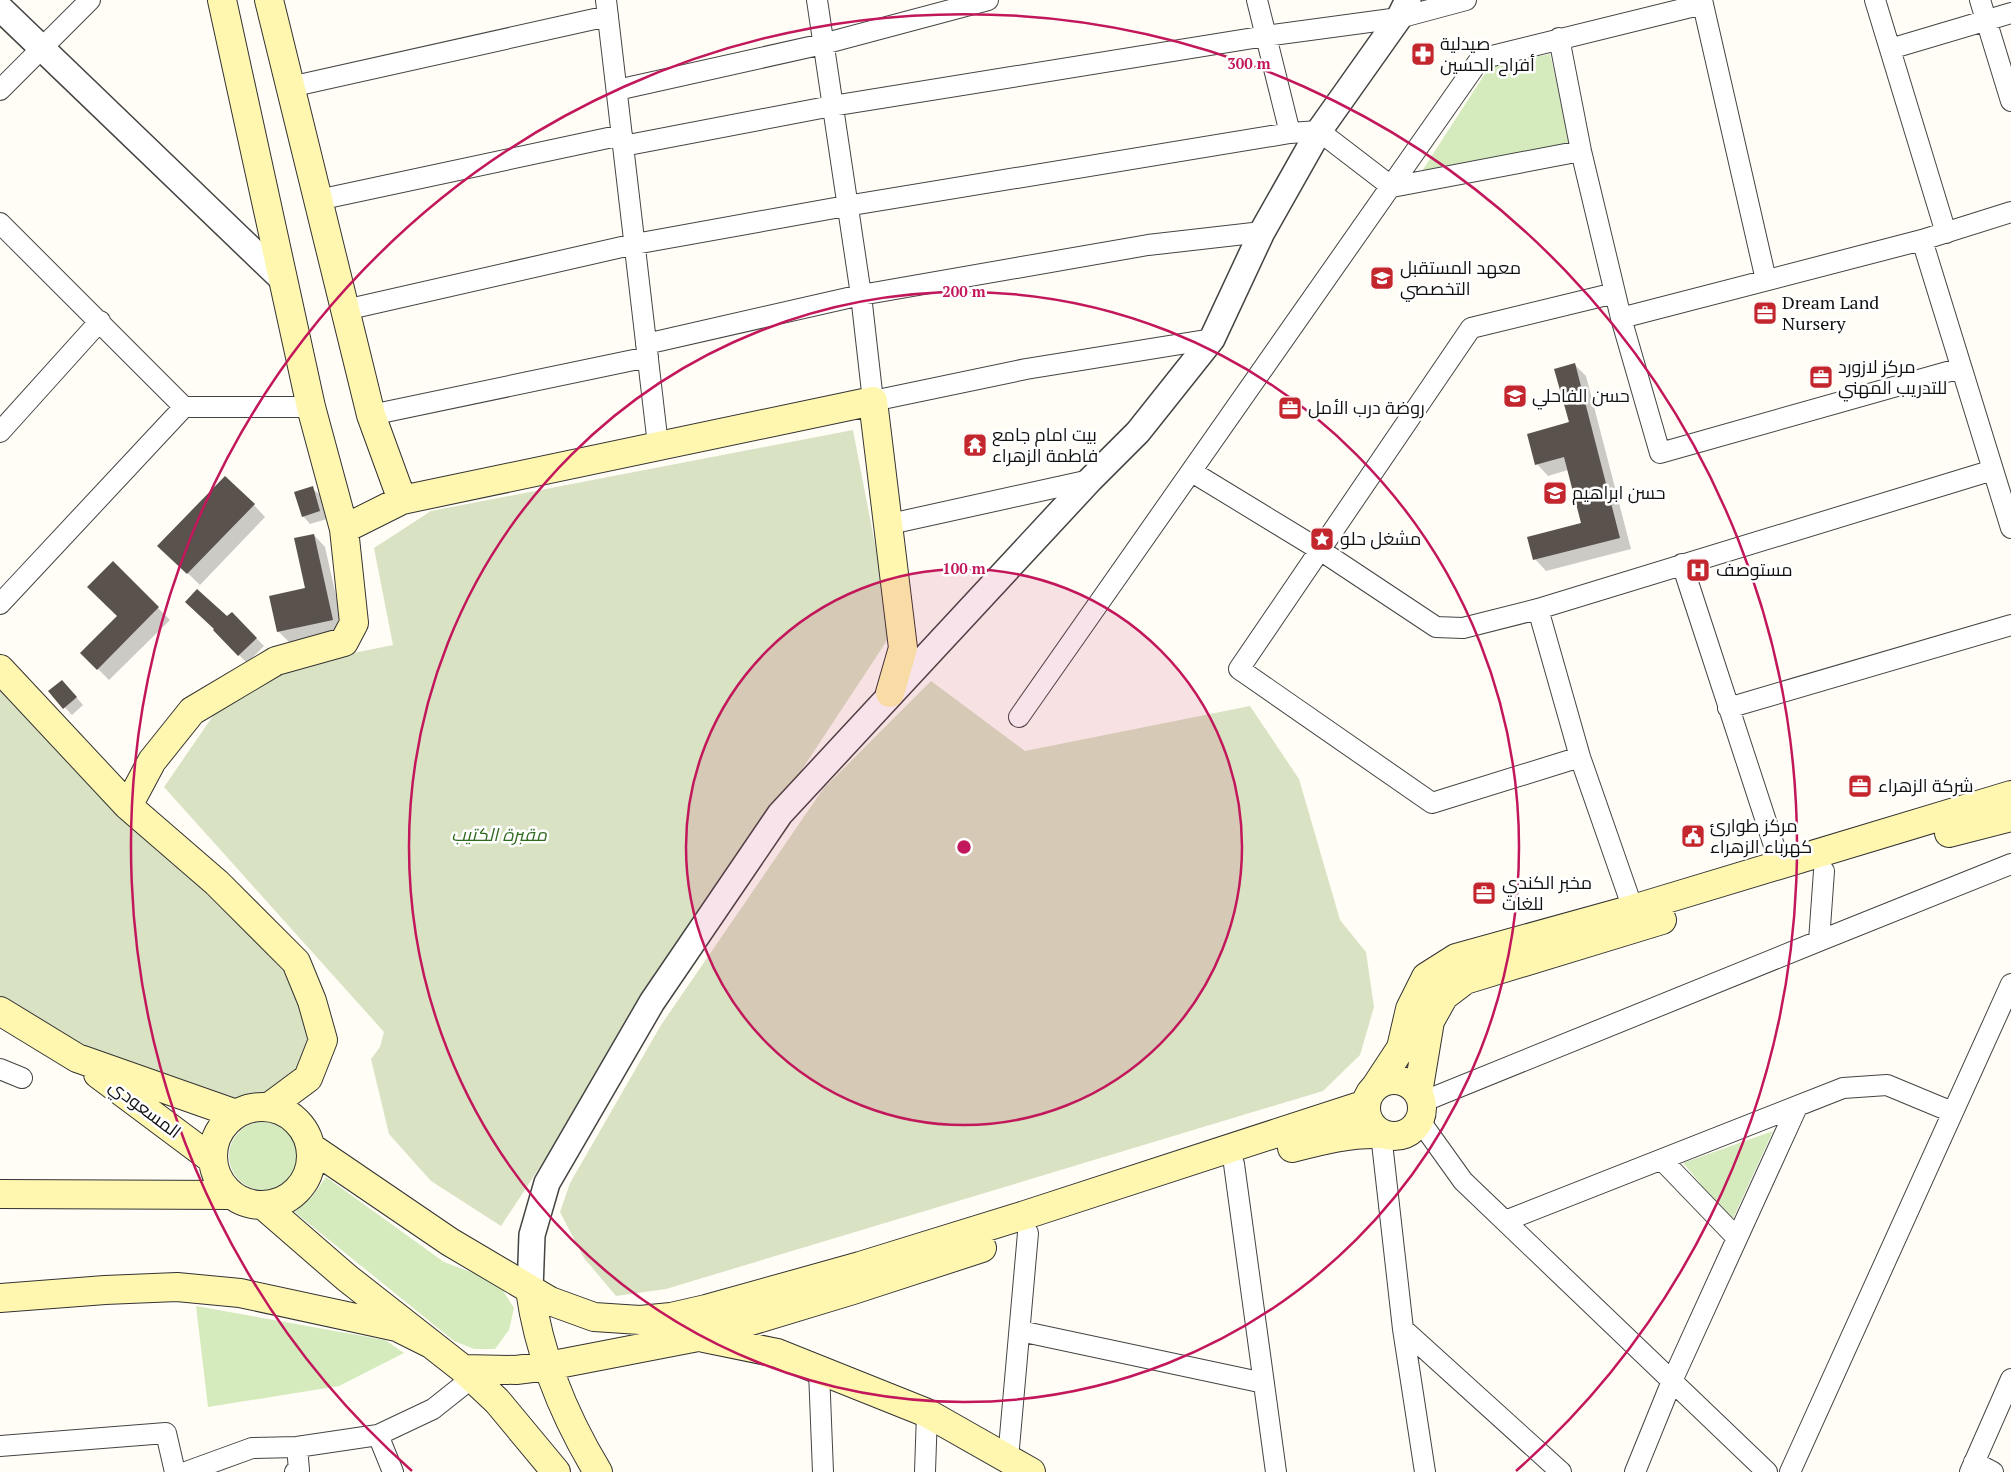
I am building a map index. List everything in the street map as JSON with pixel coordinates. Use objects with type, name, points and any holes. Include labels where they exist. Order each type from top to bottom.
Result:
[{"type":"main road","points":[[128,806],[152,761],[192,710],[276,661],[344,642],[354,623],[344,528],[311,407],[222,0]]},
{"type":"main road","points":[[269,0],[371,416],[402,500]]},
{"type":"main road","points":[[344,528],[402,500],[873,401],[890,524],[903,648],[890,694]]},
{"type":"main road","points":[[0,669],[128,806],[217,883],[296,962],[312,1001],[323,1040],[308,1078],[269,1107]]},
{"type":"main road","points":[[1381,1134],[1369,1121],[1371,1095],[1401,1048],[1410,1009],[1426,977],[1456,958],[1633,909],[2011,795]]},
{"type":"main road","points":[[467,1373],[548,1366],[698,1337],[853,1290],[1234,1164],[1326,1138],[1359,1133],[1390,1136],[1407,1134],[1420,1105],[1430,1021],[1444,996],[1466,980],[1979,824],[2011,816]]},
{"type":"main road","points":[[0,1011],[77,1058],[236,1114]]},
{"type":"main road","name":"المسعودي","points":[[77,1058],[213,1160]]},
{"type":"main road","points":[[312,1148],[450,1242],[530,1290],[572,1311],[594,1317],[625,1320],[671,1317],[870,1263],[1099,1191],[1371,1095],[1387,1081],[1398,1080],[1410,1084],[1420,1105]]},
{"type":"main road","points":[[269,1107],[284,1111],[297,1120],[307,1133],[312,1148],[312,1165],[306,1180],[295,1194],[281,1202],[264,1206],[247,1204],[222,1186],[216,1174],[213,1160],[218,1134],[236,1114],[252,1108],[269,1107]]},
{"type":"main road","points":[[0,1194],[232,1195]]},
{"type":"main road","points":[[264,1206],[347,1278],[467,1373],[497,1401],[556,1472]]},
{"type":"main road","points":[[0,1298],[177,1287],[240,1293],[397,1327],[429,1343]]},
{"type":"main road","points":[[530,1290],[536,1326],[548,1366],[569,1418],[598,1472]]},
{"type":"main road","points":[[501,1370],[521,1350],[536,1326]]},
{"type":"main road","points":[[698,1337],[770,1351],[819,1370],[927,1413],[1020,1465]]},
{"type":"street","points":[[0,90],[90,0]]},
{"type":"street","points":[[817,0],[846,206],[861,295],[873,401],[1026,369],[1212,339]]},
{"type":"street","points":[[617,90],[823,44],[988,0]]},
{"type":"street","points":[[1257,0],[1290,133]]},
{"type":"street","points":[[318,200],[623,140],[1266,36],[1403,9],[1466,0]]},
{"type":"street","points":[[1875,0],[1946,232]]},
{"type":"street","points":[[1980,0],[2011,101]]},
{"type":"street","points":[[1019,717],[1480,59],[1702,2],[1766,280]]},
{"type":"street","points":[[0,8],[283,280]]},
{"type":"street","points":[[290,86],[607,8],[658,445]]},
{"type":"street","points":[[530,1290],[532,1235],[547,1182],[652,1002],[780,814],[1090,480],[1138,432],[1212,339],[1262,232],[1319,131],[1403,9]]},
{"type":"street","points":[[1890,49],[2011,13]]},
{"type":"street","points":[[1560,38],[1582,151],[1621,318],[1660,453],[1962,368]]},
{"type":"street","points":[[345,310],[635,244],[846,206],[1290,133],[1319,131],[1392,187],[1582,151]]},
{"type":"street","points":[[1621,318],[1922,240],[2011,212]]},
{"type":"street","points":[[0,222],[184,407],[311,407]]},
{"type":"street","points":[[371,416],[647,350],[861,295],[1148,245],[1262,232]]},
{"type":"street","points":[[1922,240],[2011,528]]},
{"type":"street","points":[[1580,757],[1432,803],[1239,669],[1471,328],[1615,293]]},
{"type":"street","points":[[3,423],[100,321]]},
{"type":"street","points":[[0,604],[184,407]]},
{"type":"street","points":[[1192,472],[1320,550],[1436,627],[1463,628],[1538,609],[1993,470]]},
{"type":"street","points":[[890,524],[1090,480]]},
{"type":"street","points":[[1682,564],[1780,864]]},
{"type":"street","points":[[1538,609],[1580,757],[1633,909]]},
{"type":"street","points":[[1728,708],[2011,625]]},
{"type":"street","points":[[1767,1472],[1463,1181],[1420,1105],[2011,864]]},
{"type":"street","points":[[1819,941],[1824,871]]},
{"type":"street","points":[[1790,1472],[2011,984]]},
{"type":"street","points":[[0,1069],[22,1078]]},
{"type":"street","points":[[1505,1221],[1843,1088],[1887,1084],[1952,1112]]},
{"type":"street","points":[[1635,1472],[1672,1381],[1798,1107]]},
{"type":"street","points":[[1381,1134],[1404,1329],[1424,1472]]},
{"type":"street","points":[[1662,1160],[1737,1238]]},
{"type":"street","points":[[1234,1164],[1276,1472]]},
{"type":"street","points":[[1020,1465],[1020,1331],[1028,1233]]},
{"type":"street","points":[[1404,1329],[1561,1472]]},
{"type":"street","points":[[1020,1331],[1264,1383]]},
{"type":"street","points":[[819,1370],[823,1472]]},
{"type":"street","points":[[186,1472],[252,1448],[297,1447],[378,1435],[433,1410],[467,1373]]},
{"type":"street","points":[[1993,1472],[1972,1467],[2011,1379]]},
{"type":"street","points":[[925,1472],[927,1413]]},
{"type":"street","points":[[0,1446],[166,1432],[175,1472]]},
{"type":"street","points":[[378,1435],[393,1472]]},
{"type":"street","points":[[295,1472],[299,1470],[297,1447]]},
{"type":"green space","points":[[1550,54],[1571,143],[1420,174],[1490,66]]},
{"type":"green space","name":"مقبرة الكتيب","points":[[853,430],[892,633],[501,1226],[431,1181],[389,1134],[371,1059],[380,1047],[384,1032],[164,787],[217,710],[298,664],[393,645],[374,548],[431,511]]},
{"type":"green space","points":[[0,669],[217,883],[312,1001],[308,1078],[260,1107],[236,1114],[0,1011]]},
{"type":"green space","points":[[931,681],[1025,751],[1250,706],[1299,779],[1340,920],[1366,952],[1374,1007],[1360,1055],[1323,1091],[666,1289],[616,1296],[584,1258],[560,1212],[570,1183],[661,1025],[823,789]]},
{"type":"green space","points":[[263,1122],[276,1125],[287,1132],[294,1143],[297,1156],[294,1169],[287,1180],[276,1187],[263,1190],[250,1187],[239,1180],[232,1169],[229,1156],[232,1143],[239,1132],[250,1125]]},
{"type":"green space","points":[[1773,1131],[1732,1221],[1683,1163]]},
{"type":"green space","points":[[326,1177],[444,1262],[484,1277],[500,1286],[514,1308],[509,1330],[495,1349],[474,1349],[454,1341],[292,1210],[312,1197]]},
{"type":"green space","points":[[196,1306],[385,1340],[404,1353],[339,1386],[208,1407]]},
{"type":"building","points":[[1575,363],[1620,538],[1533,560],[1527,537],[1581,523],[1564,457],[1535,465],[1527,434],[1569,422],[1554,369]]},
{"type":"building","points":[[225,476],[255,504],[187,574],[157,546]]},
{"type":"building","points":[[313,486],[320,511],[302,517],[294,492]]},
{"type":"building","points":[[314,534],[333,620],[277,632],[269,596],[305,588],[294,538]]},
{"type":"building","points":[[113,561],[159,607],[97,670],[80,653],[117,616],[87,587]]},
{"type":"building","points":[[197,589],[227,616],[232,612],[257,638],[238,656],[214,629],[185,602]]},
{"type":"building","points":[[62,680],[77,697],[63,709],[48,691]]},
{"type":"place","name":"صيدلية أفراح الحسين","points":[[1423,54]]},
{"type":"place","name":"معهد المستقبل التخصصي","points":[[1382,278]]},
{"type":"place","name":"Dream Land Nursery","points":[[1765,313]]},
{"type":"place","name":"مركز لازورد للتدريب المهني","points":[[1821,377]]},
{"type":"place","name":"حسن الفاحلي","points":[[1515,396]]},
{"type":"place","name":"روضة درب الأمل","points":[[1290,408]]},
{"type":"place","name":"بيت امام جامع فاطمة الزهراء","points":[[975,445]]},
{"type":"place","name":"حسن ابراهيم","points":[[1555,493]]},
{"type":"place","name":"مشغل حلو","points":[[1322,539]]},
{"type":"place","name":"مستوصف","points":[[1698,570]]},
{"type":"place","name":"شركة الزهراء","points":[[1860,786]]},
{"type":"place","name":"مركز طوارئ كهرباء الزهراء","points":[[1693,836]]},
{"type":"place","name":"مخبر الكندي للغات","points":[[1484,893]]}]
